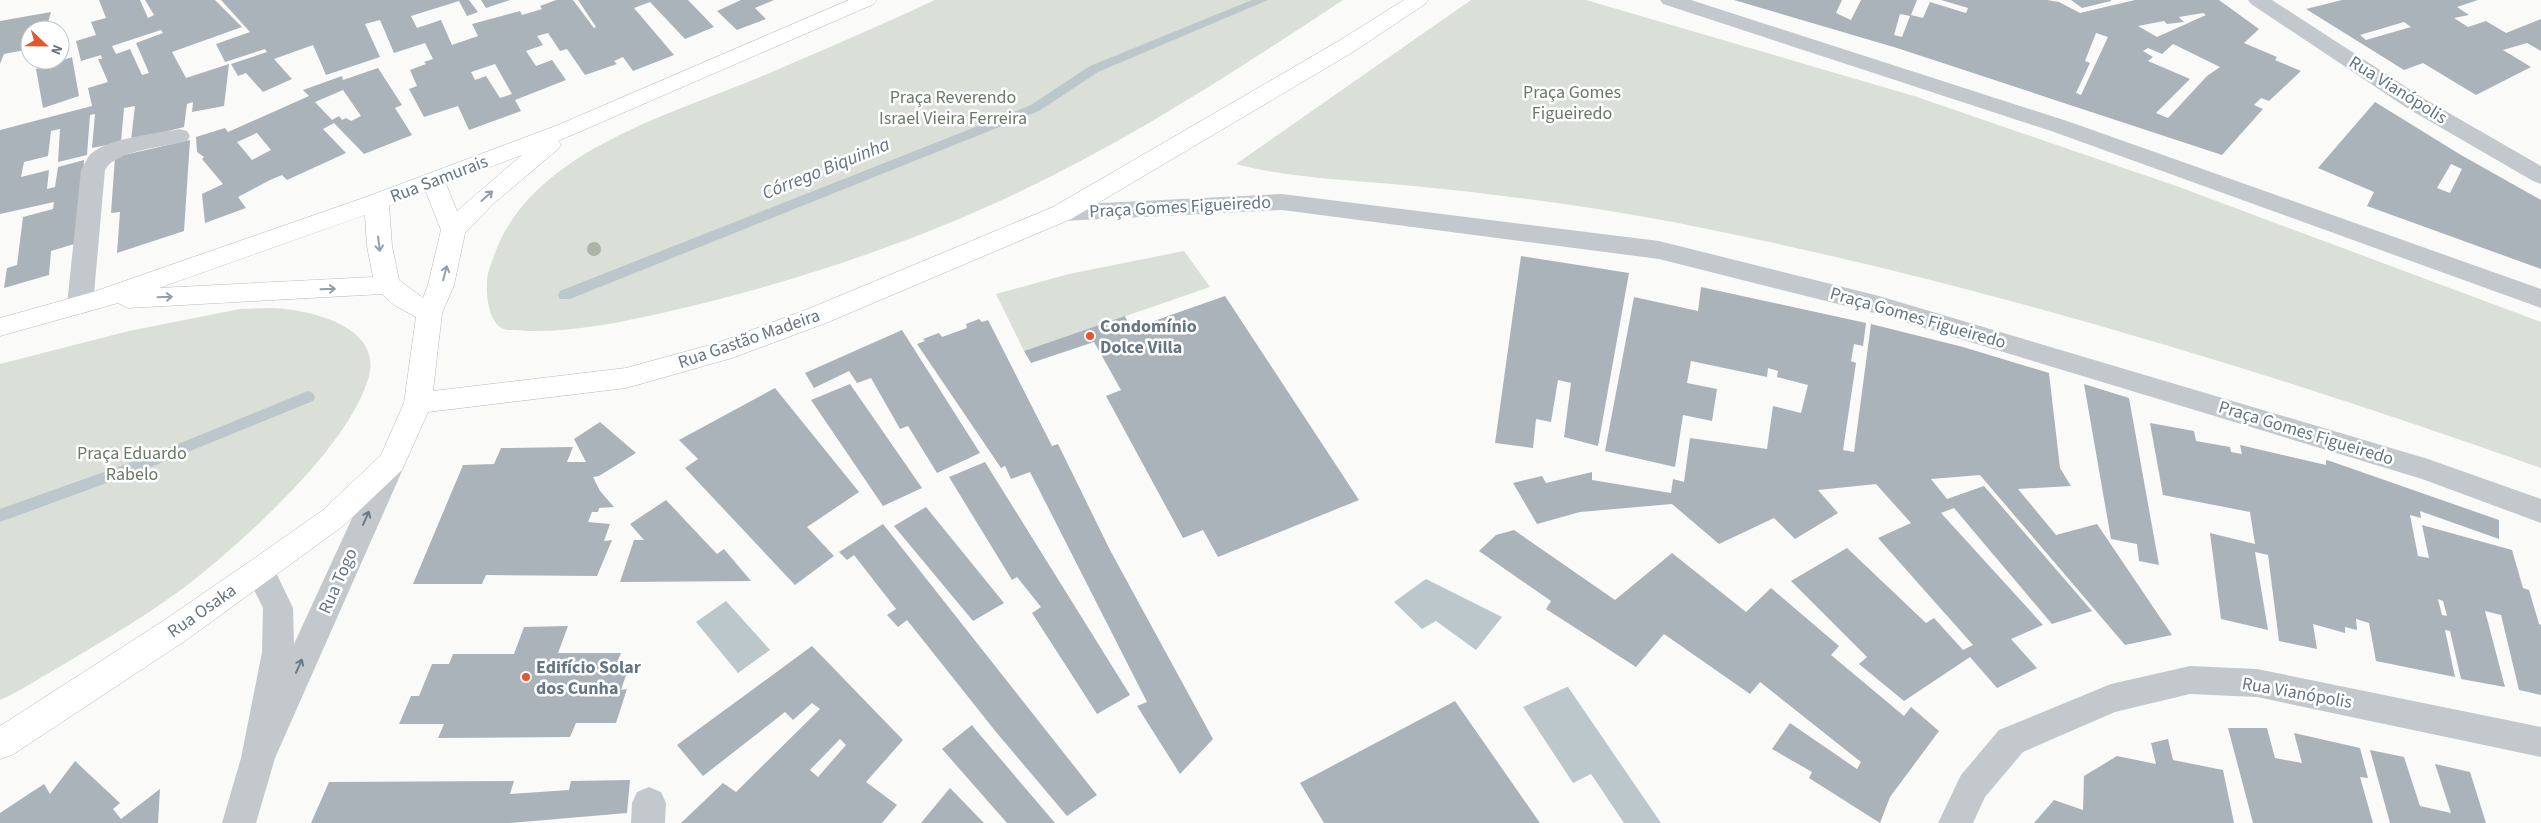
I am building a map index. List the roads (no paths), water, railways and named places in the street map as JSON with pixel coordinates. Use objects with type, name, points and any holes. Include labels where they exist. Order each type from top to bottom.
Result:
[{"type":"street","name":"Rua Samurais","points":[[0,327],[90,302],[433,181],[566,130],[867,0]]},
{"type":"street","name":"Praça Gomes Figueiredo","points":[[1062,213],[1345,47],[1418,0]]},
{"type":"street","points":[[1670,0],[2062,127],[2541,299]]},
{"type":"street","name":"Rua Vianópolis","points":[[2258,0],[2415,103],[2541,176]]},
{"type":"street","points":[[453,230],[485,198],[566,130]]},
{"type":"street","points":[[179,136],[113,150],[98,160],[93,170],[90,302],[388,285]]},
{"type":"street","points":[[418,403],[429,313],[442,285],[453,230],[433,181]]},
{"type":"street","points":[[377,202],[380,251],[388,285],[399,296],[429,313]]},
{"type":"street","name":"Praça Gomes Figueiredo","points":[[1062,213],[1282,202],[1659,250],[1879,305],[2428,470],[2541,511]]},
{"type":"street","name":"Rua Gastão Madeira","points":[[418,403],[626,378],[723,351],[817,316],[1062,213]]},
{"type":"street","name":"Rua Togo","points":[[258,758],[418,403]]},
{"type":"street","name":"Rua Osaka","points":[[0,744],[167,636],[260,571],[333,518],[392,462]]},
{"type":"street","name":"Rua Togo","points":[[239,823],[258,758],[278,652],[278,608],[260,571]]},
{"type":"street","name":"Rua Vianópolis","points":[[1955,823],[1973,786],[2011,741],[2111,698],[2190,680],[2257,683],[2541,742]]},
{"type":"waterway","name":"Córrego Biquinha","points":[[565,295],[1035,108],[1094,69],[1262,0]]},
{"type":"waterway","name":"Córrego Biquinha","points":[[0,516],[151,461],[308,397]]},
{"type":"place","name":"Condomínio Dolce Villa","points":[[1090,336]]},
{"type":"place","name":"Edifício Solar dos Cunha","points":[[526,677]]},
{"type":"park label","name":"Praça Reverendo Israel Vieira Ferreira","points":[[953,107]]},
{"type":"park label","name":"Praça Eduardo Rabelo","points":[[132,463]]}]
